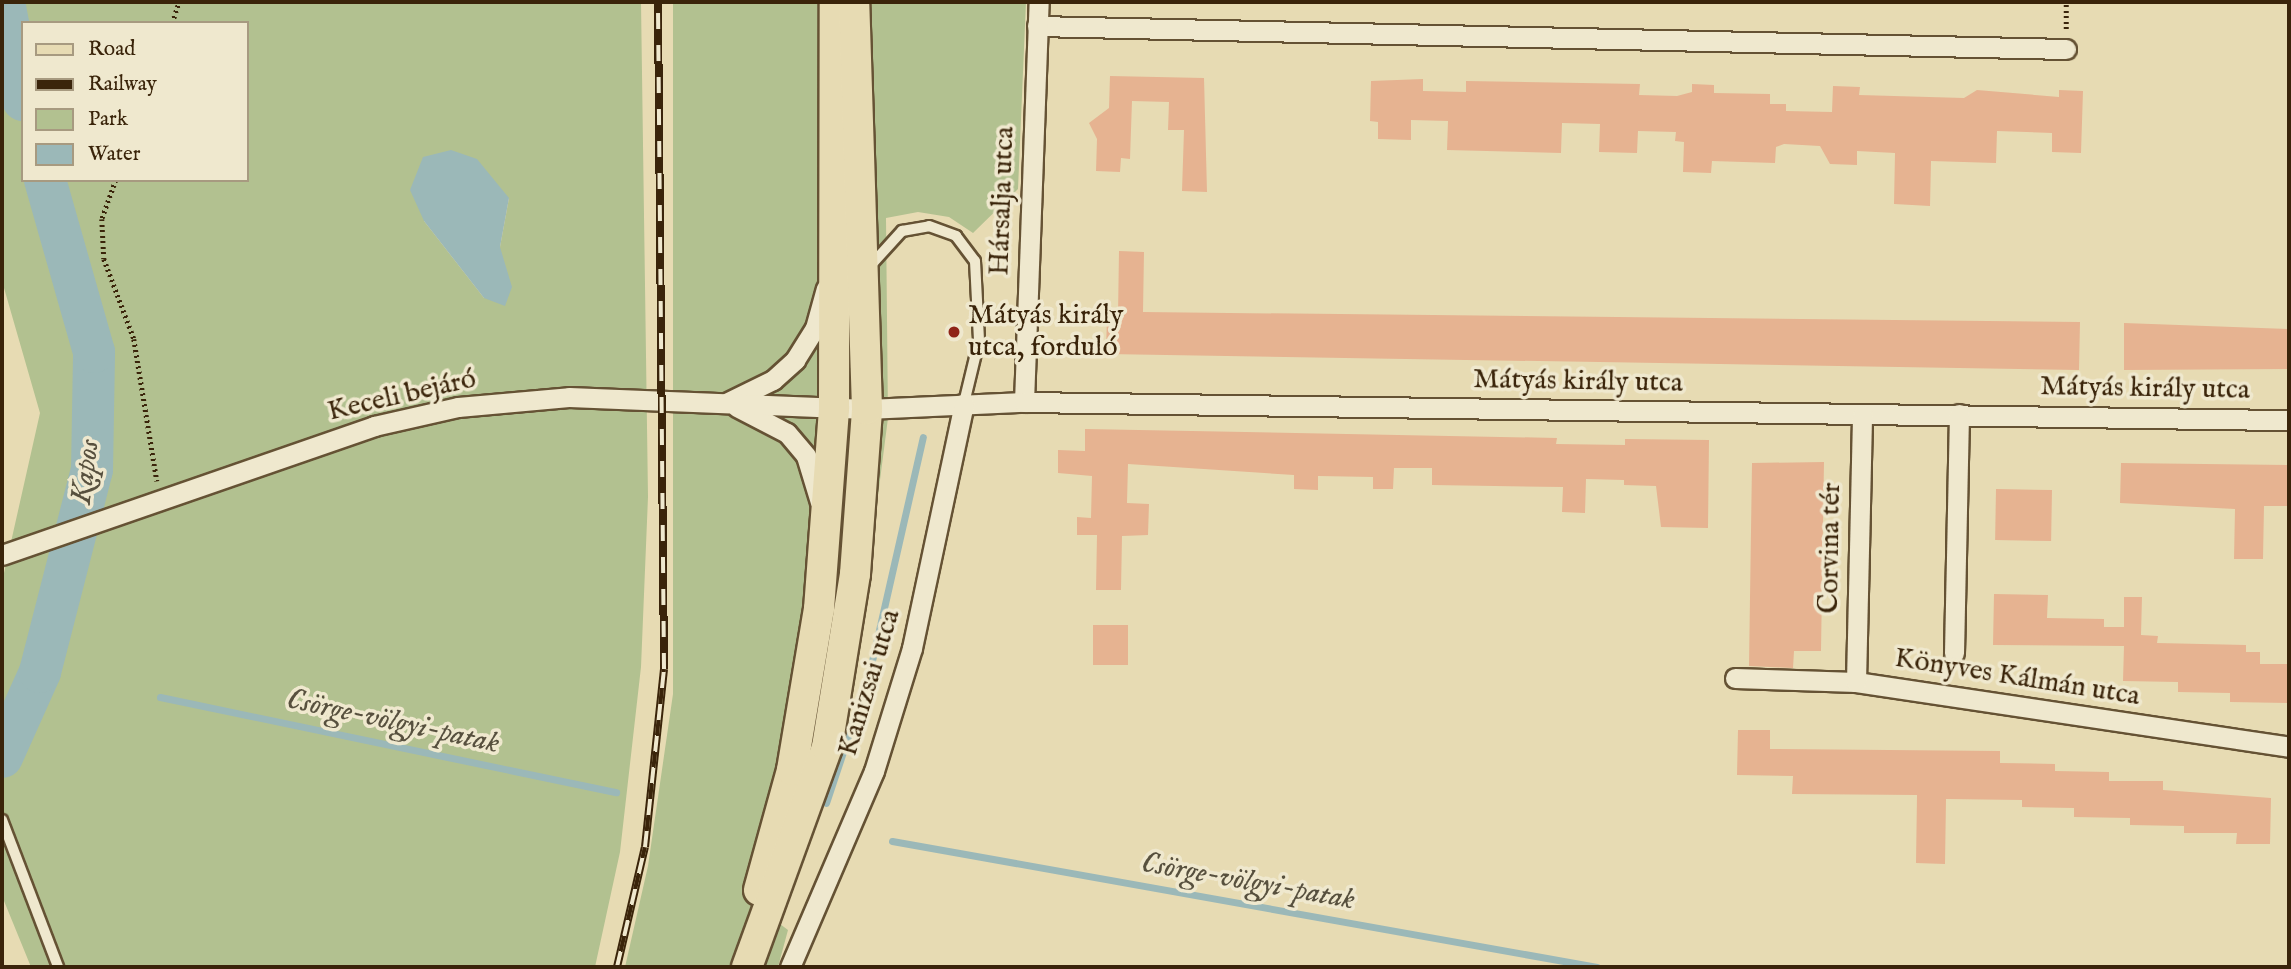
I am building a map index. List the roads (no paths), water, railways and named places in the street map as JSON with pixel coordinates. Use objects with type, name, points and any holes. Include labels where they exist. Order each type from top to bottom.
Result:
[{"type":"main road","points":[[734,967],[792,770],[826,526],[834,408],[832,270],[835,2]]},
{"type":"main road","points":[[747,967],[810,806],[835,716],[867,409],[854,2]]},
{"type":"street","name":"Hársalja utca","points":[[1024,402],[1038,2]]},
{"type":"street","points":[[1037,26],[2066,49]]},
{"type":"street","points":[[727,402],[773,380],[795,360],[815,328],[832,270]]},
{"type":"street","name":"Keceli bejáró","points":[[2,555],[125,509],[374,426],[458,407],[569,397],[834,408]]},
{"type":"street","points":[[727,402],[787,432],[806,456],[826,526]]},
{"type":"street","name":"Mátyás király utca","points":[[834,408],[1024,402],[2289,420]]},
{"type":"street","name":"Kanizsai utca","points":[[790,967],[874,771],[904,673],[964,403]]},
{"type":"street","points":[[1954,653],[1959,414]]},
{"type":"street","name":"Corvina tér","points":[[1856,682],[1862,415]]},
{"type":"street","name":"Könyves Kálmán utca","points":[[1735,678],[1856,682],[2289,747]]},
{"type":"lane","points":[[861,286],[879,249],[902,231],[929,226],[956,236],[975,261],[981,303],[964,403]]},
{"type":"lane","points":[[2,820],[58,967]]},
{"type":"water","points":[[451,150],[477,159],[509,198],[500,247],[512,287],[505,306],[484,298],[424,221],[410,190],[423,157]]},
{"type":"waterway","name":"Kapos","points":[[4,2],[21,90]]},
{"type":"waterway","name":"Kapos","points":[[2,757],[40,672],[92,470],[94,352],[46,182]]},
{"type":"waterway","points":[[826,803],[869,674],[923,437]]},
{"type":"waterway","name":"Csörge-völgyi-patak","points":[[40,672],[53,675]]},
{"type":"waterway","name":"Csörge-völgyi-patak","points":[[160,697],[616,792]]},
{"type":"waterway","name":"Csörge-völgyi-patak","points":[[892,841],[1597,967]]},
{"type":"railway","points":[[617,967],[645,847],[664,669],[658,2]]},
{"type":"place","name":"Mátyás király utca, forduló","points":[[954,332]]}]
